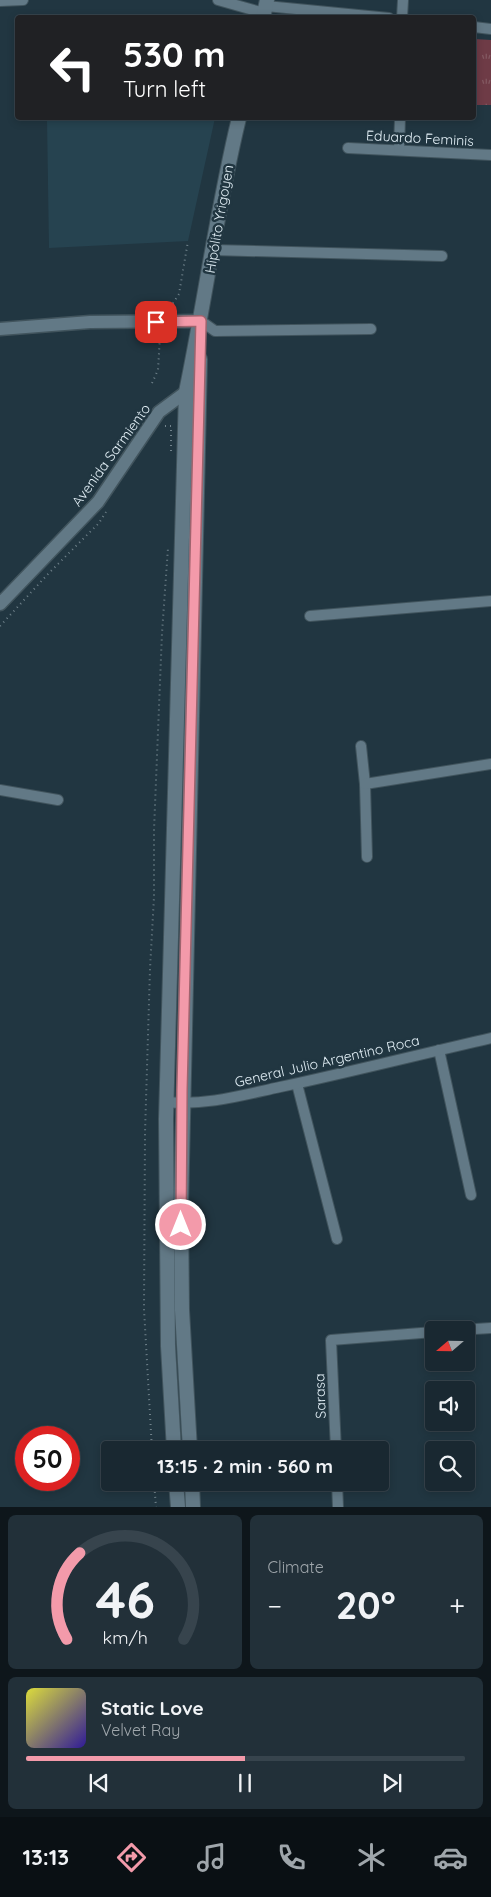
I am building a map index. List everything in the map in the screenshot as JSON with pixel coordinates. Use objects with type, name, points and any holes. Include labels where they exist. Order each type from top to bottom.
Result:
[{"type":"main road","name":"Hipólito Yrigoyen","points":[[182,820],[192,391],[201,321],[228,162],[238,120]]},
{"type":"main road","points":[[173,1441],[168,1346],[167,1102],[182,820]]},
{"type":"main road","points":[[182,820],[182,1310],[189,1441]]},
{"type":"main road","points":[[177,1491],[178,1507]]},
{"type":"main road","points":[[192,1491],[193,1507]]},
{"type":"street","points":[[0,1],[23,0]]},
{"type":"street","points":[[218,0],[265,9],[348,15]]},
{"type":"street","points":[[402,0],[402,15]]},
{"type":"street","points":[[476,27],[491,30]]},
{"type":"street","points":[[399,150],[400,120]]},
{"type":"street","name":"Eduardo Feminis","points":[[348,148],[491,155]]},
{"type":"street","points":[[213,250],[442,256]]},
{"type":"street","points":[[0,330],[90,322],[201,321],[215,331],[371,329]]},
{"type":"street","name":"Avenida Sarmiento","points":[[0,604],[98,502],[159,412],[192,391]]},
{"type":"street","points":[[310,616],[491,601]]},
{"type":"street","points":[[361,746],[365,784],[368,857]]},
{"type":"street","points":[[365,784],[491,764]]},
{"type":"street","points":[[0,790],[58,800]]},
{"type":"street","name":"General Julio Argentino Roca","points":[[167,1102],[182,1104],[215,1101],[297,1084],[491,1038]]},
{"type":"street","points":[[439,1050],[471,1194]]},
{"type":"street","points":[[297,1084],[338,1239]]},
{"type":"street","points":[[475,1329],[491,1328]]},
{"type":"street","name":"Sarasa","points":[[336,1441],[332,1340],[425,1333]]},
{"type":"street","points":[[337,1491],[338,1507]]},
{"type":"path","points":[[158,306],[173,304],[179,294],[188,241]]},
{"type":"path","points":[[152,383],[158,370],[160,336],[156,331]]},
{"type":"path","points":[[160,430],[166,425],[171,426],[171,457]]},
{"type":"path","points":[[0,626],[99,523],[106,512]]},
{"type":"path","points":[[151,1441],[144,1309],[144,1186],[150,969],[154,897],[154,830],[162,627],[169,542]]},
{"type":"path","points":[[155,1491],[156,1507]]},
{"type":"shaded area","points":[[47,120],[215,120],[188,241],[49,248]]},
{"type":"green space","points":[[476,39],[491,40],[491,105],[476,105]]},
{"type":"route","points":[[156,322],[201,321],[182,1090],[181,1225]]}]
